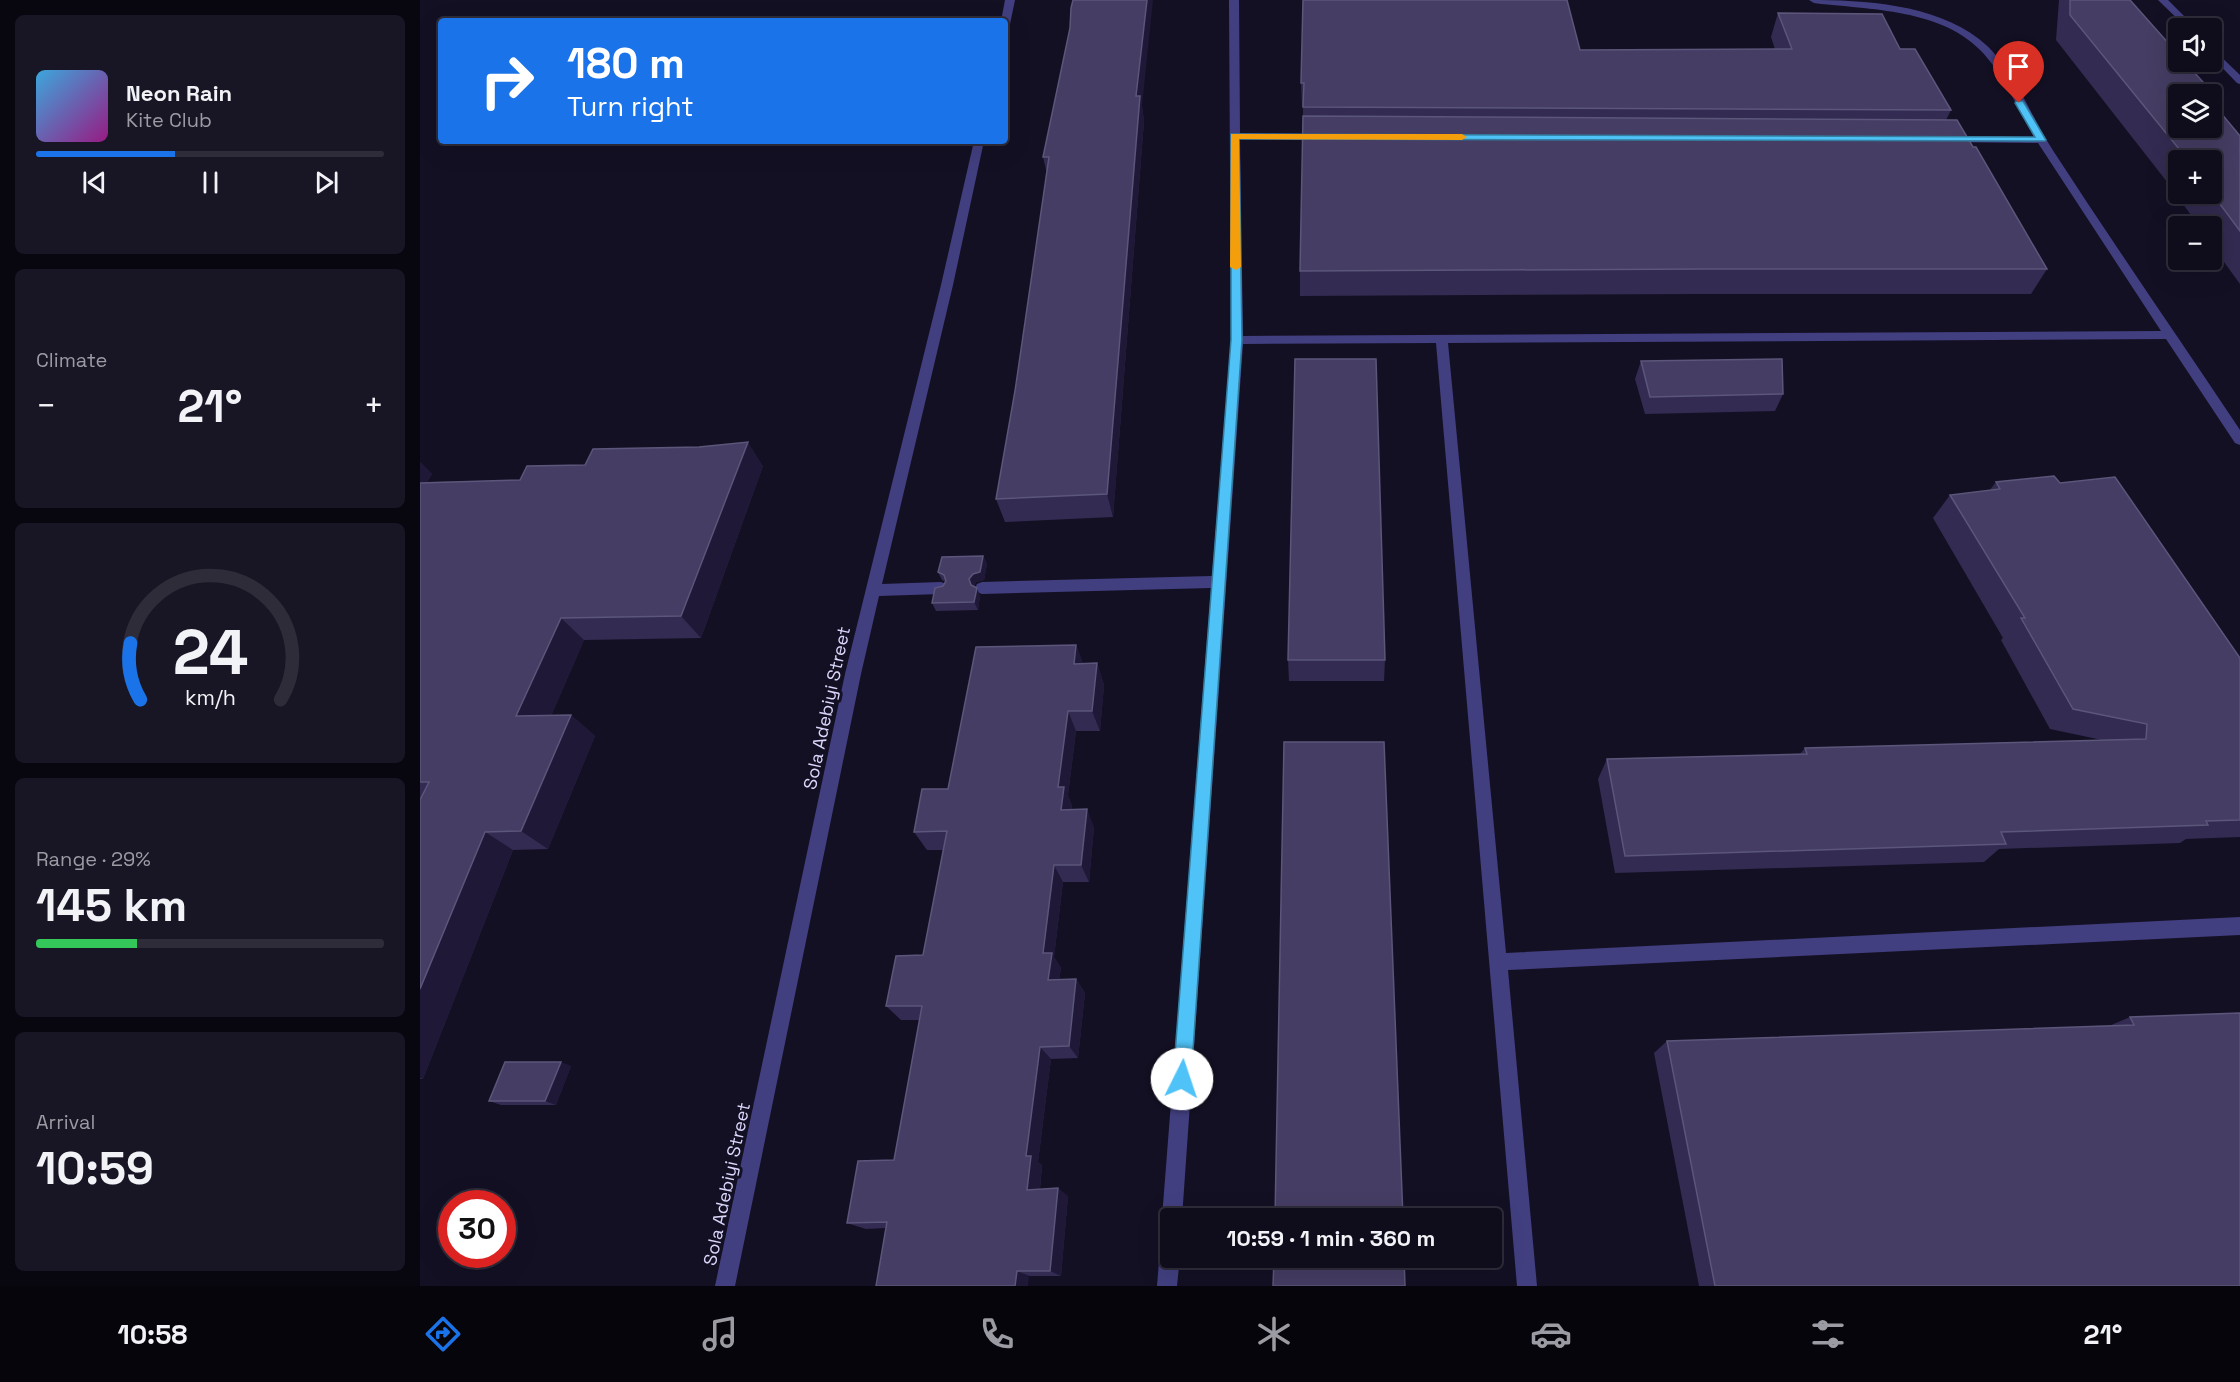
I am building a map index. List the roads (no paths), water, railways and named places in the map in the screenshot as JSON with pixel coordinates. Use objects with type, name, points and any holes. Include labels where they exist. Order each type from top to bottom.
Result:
[{"type":"street","points":[[1006,18],[1010,0]]},
{"type":"street","points":[[1173,1208],[1237,340],[1234,0]]},
{"type":"street","points":[[1814,0],[1919,15],[1953,28],[1977,42],[1997,66],[2041,140],[2240,440]]},
{"type":"street","points":[[2163,0],[2182,18]]},
{"type":"street","points":[[2222,62],[2240,81]]},
{"type":"street","points":[[1234,136],[1329,136]]},
{"type":"street","points":[[1934,139],[2041,140]]},
{"type":"street","name":"Sola Adebiyi Street","points":[[725,1286],[848,698],[978,144]]},
{"type":"street","points":[[1237,340],[2171,335]]},
{"type":"street","points":[[1442,339],[1527,1286]]},
{"type":"street","points":[[982,588],[1219,582]]},
{"type":"street","points":[[874,590],[941,588]]},
{"type":"street","points":[[1499,962],[2240,926]]},
{"type":"street","points":[[1167,1286],[1168,1268]]}]
